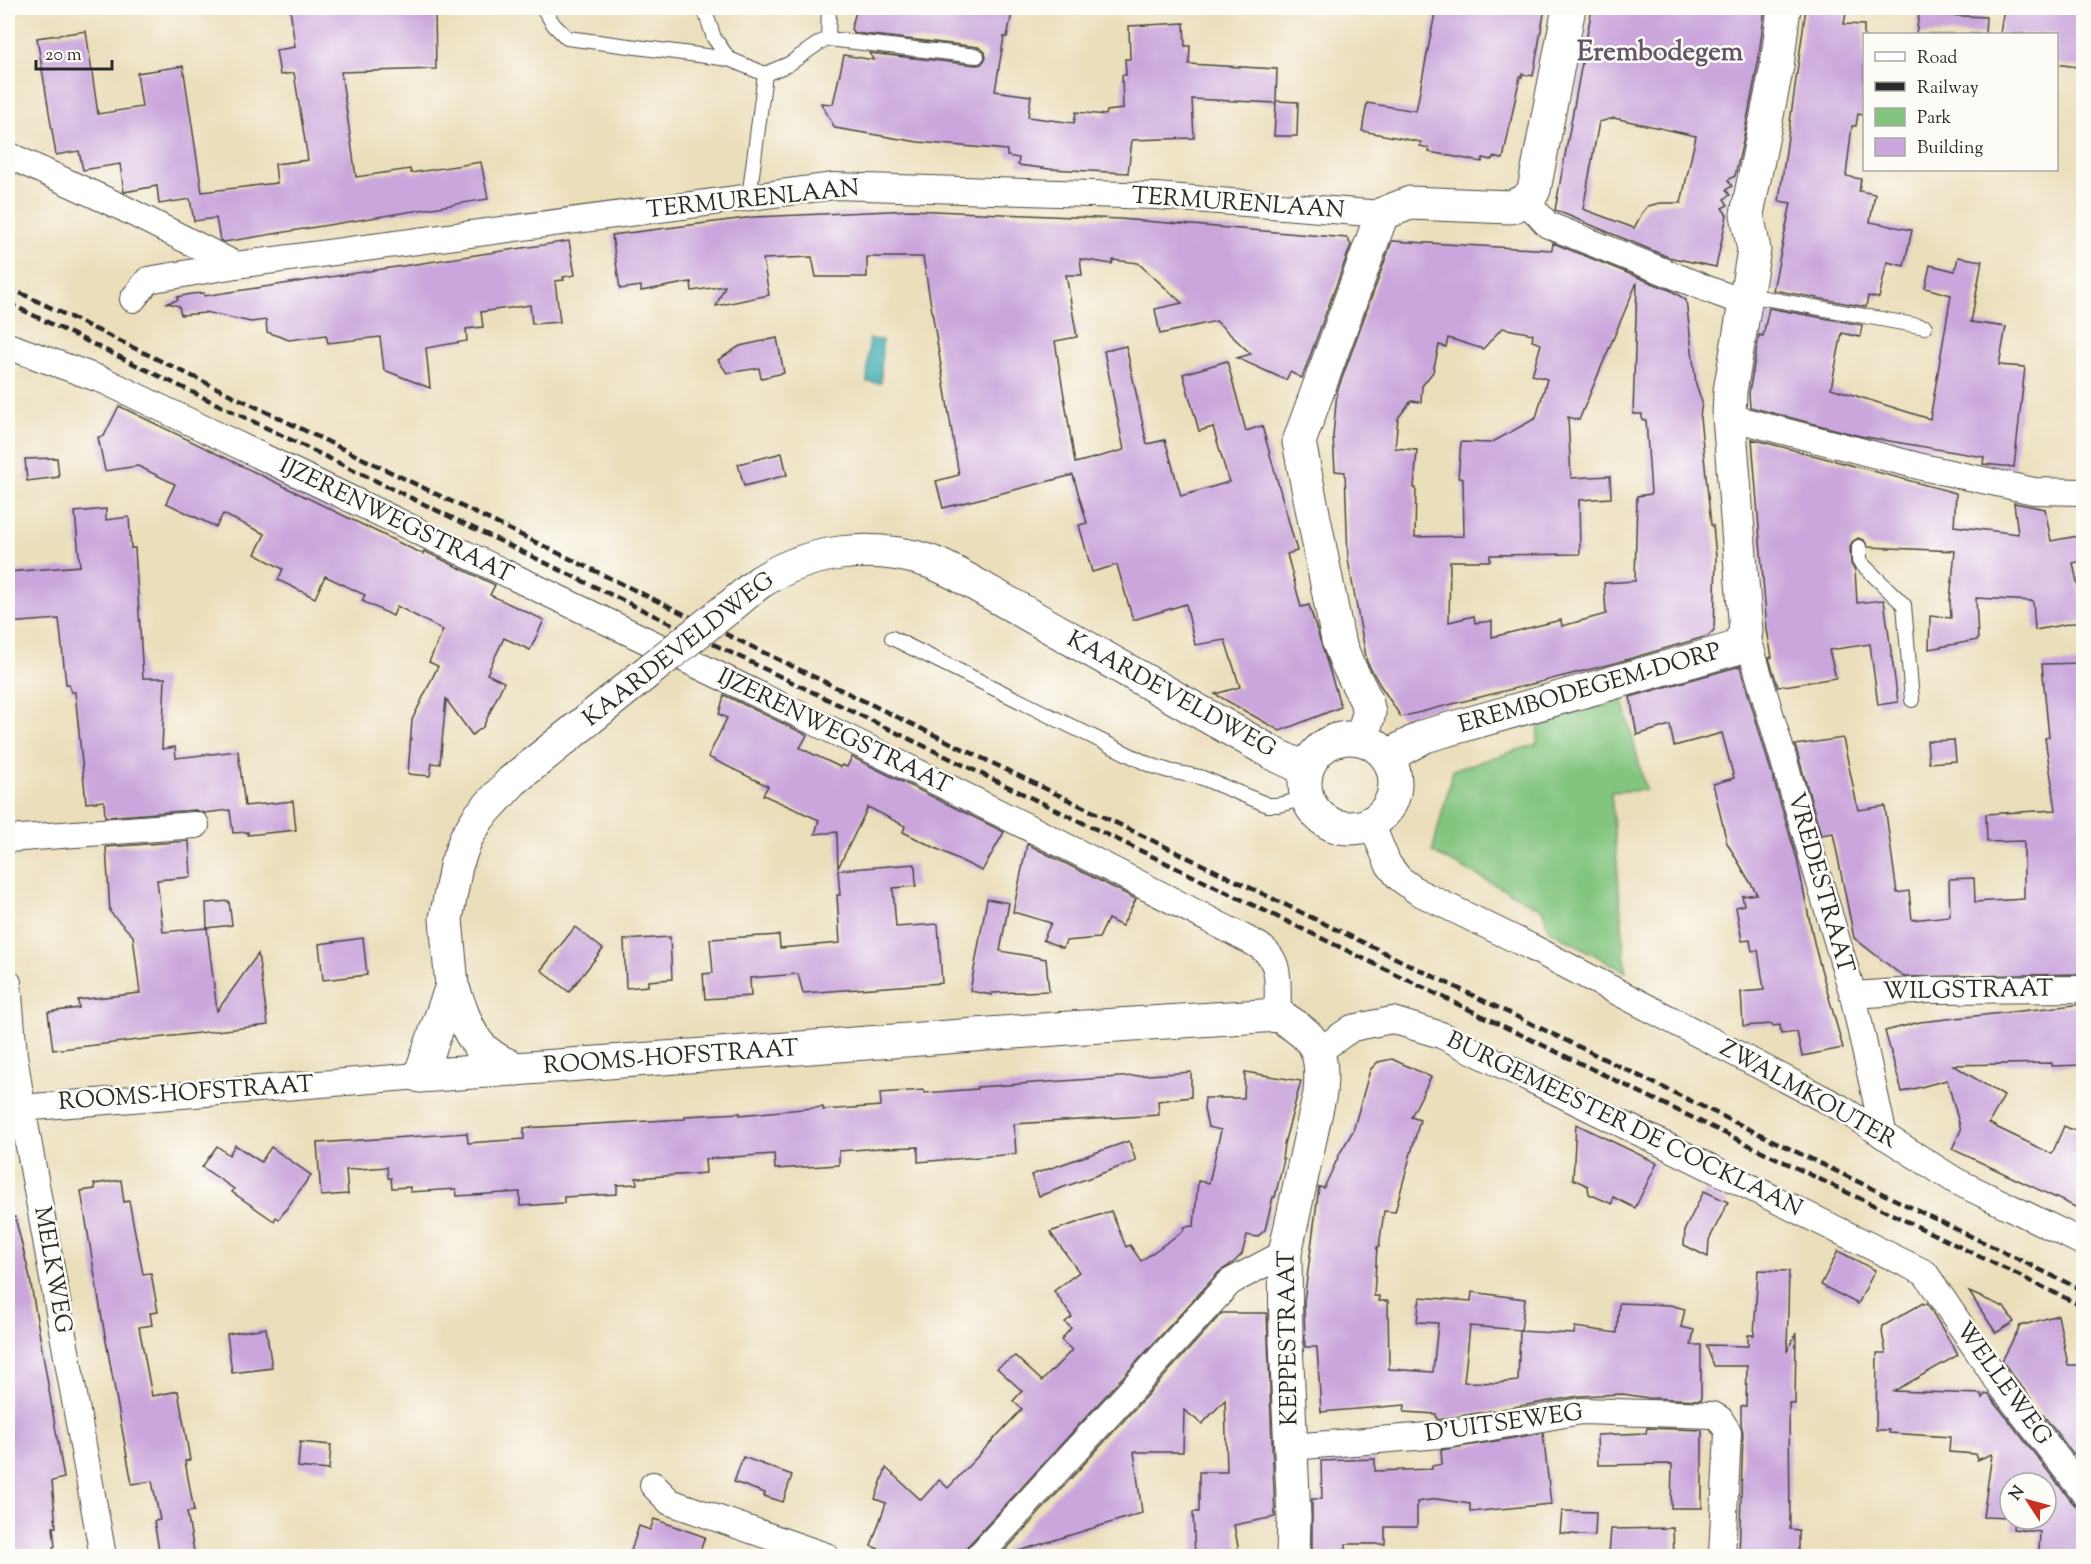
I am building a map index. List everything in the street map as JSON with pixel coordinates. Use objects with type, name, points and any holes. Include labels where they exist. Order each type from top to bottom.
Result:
[{"type":"street","points":[[1362,739],[1368,713],[1366,700],[1338,640],[1299,442],[1382,214],[1410,203],[1510,207],[1526,201],[1534,190],[1569,8]]},
{"type":"street","name":"EREMBODEGEM-DORP","points":[[1389,759],[1401,749],[1425,736],[1736,648],[1746,632],[1729,417],[1730,391],[1754,250],[1747,214],[1777,66],[1785,8]]},
{"type":"street","points":[[8,154],[121,207],[236,265]]},
{"type":"street","name":"TERMURENLAAN","points":[[133,299],[148,279],[236,265],[834,186],[1156,196],[1382,214]]},
{"type":"street","points":[[1526,201],[1548,225],[1715,292],[1747,299]]},
{"type":"street","name":"IJZERENWEGSTRAAT","points":[[14,349],[105,381],[1080,852],[1244,937],[1261,946],[1278,968],[1278,1015]]},
{"type":"street","points":[[1729,417],[1861,458],[2034,491],[2084,492]]},
{"type":"street","name":"KAARDEVELDWEG","points":[[420,1076],[453,986],[446,920],[456,866],[466,838],[479,817],[512,781],[759,583],[785,569],[812,559],[864,550],[928,561],[957,574],[1276,755],[1306,783]]},
{"type":"street","name":"VREDESTRAAT","points":[[1746,632],[1853,995],[1884,1136]]},
{"type":"street","points":[[1347,737],[1362,739],[1378,747],[1389,759],[1395,781],[1393,798],[1384,813],[1371,823],[1356,828],[1333,825],[1312,810],[1306,783],[1316,752],[1329,742],[1347,737]]},
{"type":"street","name":"ZWALMKOUTER","points":[[1371,823],[1388,864],[1399,878],[1418,892],[1531,947],[1828,1102],[1956,1181],[2084,1243]]},
{"type":"street","points":[[8,838],[196,825]]},
{"type":"street","name":"MELKWEG","points":[[8,983],[14,1055],[15,1108],[103,1557]]},
{"type":"street","points":[[453,986],[478,1046],[498,1062],[517,1069]]},
{"type":"street","name":"WILGSTRAAT","points":[[1853,995],[1929,990],[2084,989]]},
{"type":"street","points":[[1278,1015],[1300,1028],[1319,1051]]},
{"type":"street","name":"ROOMS-HOFSTRAAT","points":[[15,1108],[1069,1028],[1278,1015]]},
{"type":"street","name":"BURGEMEESTER DE COCKLAAN","points":[[1319,1051],[1352,1028],[1392,1020],[1441,1035],[1925,1273]]},
{"type":"street","name":"KEPPESTRAAT","points":[[1293,1557],[1285,1252],[1320,1093],[1322,1069],[1319,1051]]},
{"type":"street","points":[[979,1557],[1230,1282],[1285,1252]]},
{"type":"street","name":"WELLEWEG","points":[[1925,1273],[2000,1384],[2084,1493]]},
{"type":"street","name":"D'UITSEWEG","points":[[1291,1447],[1453,1434],[1581,1411],[1713,1415],[1720,1419],[1728,1432],[1722,1557]]},
{"type":"street","points":[[653,1485],[670,1502],[826,1557]]},
{"type":"lane","points":[[543,8],[554,25],[567,38],[729,59],[765,74],[789,64],[819,42],[828,39],[977,56]]},
{"type":"lane","points":[[704,8],[714,39],[729,59]]},
{"type":"lane","points":[[828,39],[829,8]]},
{"type":"lane","points":[[749,198],[765,74]]},
{"type":"lane","points":[[1747,299],[1925,327]]},
{"type":"lane","points":[[1859,547],[1859,561],[1904,604],[1912,700]]},
{"type":"lane","points":[[892,638],[1150,765],[1200,777],[1268,805],[1278,805],[1306,783]]},
{"type":"green space","points":[[1623,701],[1646,790],[1611,792],[1626,972],[1549,930],[1542,909],[1432,852],[1453,770],[1537,744],[1539,721]]},
{"type":"water","points":[[869,339],[882,340],[881,383],[867,382]]},
{"type":"building","points":[[290,8],[432,8],[432,11],[435,11],[436,69],[341,72],[356,177],[410,169],[411,173],[481,162],[488,199],[224,242],[220,240],[216,218],[194,221],[190,199],[159,204],[157,186],[124,192],[120,164],[83,170],[79,151],[56,155],[37,38],[86,31],[98,114],[142,107],[137,73],[183,66],[202,192],[277,183],[275,164],[308,160],[294,73],[280,75],[276,50],[295,47]]},
{"type":"building","points":[[857,8],[1013,8],[1007,37],[1004,37],[995,91],[1031,96],[1028,117],[1074,123],[1076,112],[1106,115],[1107,111],[1123,109],[1122,75],[1126,75],[1125,59],[1130,59],[1129,26],[1184,23],[1185,46],[1190,46],[1189,64],[1277,69],[1276,101],[1298,102],[1297,136],[1274,136],[1276,103],[1192,99],[1194,138],[1132,140],[1128,173],[1018,165],[1019,158],[1007,156],[1007,150],[918,142],[835,128],[821,103],[833,104],[844,55],[874,60],[869,53],[976,65],[981,64],[986,58],[985,52],[978,47],[854,33],[851,29]]},
{"type":"building","points":[[1436,8],[1545,8],[1533,76],[1522,74],[1522,77],[1520,76],[1503,159],[1483,158],[1482,162],[1429,152],[1429,148],[1420,146],[1421,142],[1362,131],[1367,103],[1416,111]]},
{"type":"building","points":[[1592,8],[1765,8],[1758,63],[1743,141],[1735,176],[1728,180],[1732,186],[1726,190],[1730,195],[1724,199],[1728,205],[1722,208],[1727,215],[1716,267],[1668,257],[1555,210]],"holes":[[[1614,118],[1696,136],[1681,203],[1660,203],[1648,206],[1634,228],[1583,209],[1599,122]]]},
{"type":"building","points":[[1806,8],[1847,8],[1844,24],[1864,25],[1864,33],[1863,115],[1858,114],[1856,126],[1852,126],[1846,176],[1861,179],[1859,191],[1875,194],[1870,222],[1912,230],[1904,266],[1887,262],[1879,298],[1868,296],[1866,307],[1773,290],[1791,203],[1779,201]]},
{"type":"building","points":[[2004,8],[2084,8],[2084,68],[2058,64],[2058,33],[2000,33]]},
{"type":"building","points":[[1919,14],[1986,17],[1985,33],[1916,33]]},
{"type":"building","points":[[912,210],[1120,219],[1347,238],[1351,245],[1302,378],[1290,372],[1286,380],[1237,358],[1251,354],[1216,321],[1160,334],[1155,309],[1182,303],[1138,263],[1113,260],[1112,264],[1080,259],[1082,275],[1066,275],[1077,337],[1055,341],[1075,463],[1124,450],[1104,351],[1126,346],[1147,444],[1165,440],[1181,496],[1229,482],[1213,427],[1199,431],[1183,374],[1227,361],[1246,431],[1262,426],[1297,551],[1287,554],[1301,607],[1309,605],[1341,707],[1280,731],[1215,694],[1240,687],[1225,640],[1195,645],[1186,604],[1133,620],[1117,565],[1092,572],[1079,525],[1087,523],[1073,475],[943,508],[936,481],[959,475],[923,257],[867,257],[867,277],[816,277],[812,257],[763,259],[769,295],[716,306],[725,286],[692,291],[691,282],[641,291],[641,286],[620,289],[612,235],[754,217]]},
{"type":"building","points":[[569,241],[575,275],[555,281],[560,322],[532,324],[530,305],[481,312],[483,327],[466,329],[467,341],[426,348],[430,388],[384,370],[380,337],[328,343],[326,335],[289,340],[267,332],[266,320],[251,322],[205,312],[181,315],[179,306],[167,303],[178,300],[177,297],[191,294],[204,293],[204,296]]},
{"type":"building","points":[[1392,241],[1552,250],[1553,243],[1672,291],[1686,300],[1696,384],[1702,402],[1700,417],[1716,557],[1714,630],[1708,636],[1615,663],[1401,717],[1367,662],[1348,560],[1345,472],[1335,471],[1333,436],[1337,392]],"holes":[[[1637,282],[1633,414],[1642,414],[1642,420],[1646,420],[1651,494],[1637,496],[1635,581],[1604,583],[1606,614],[1562,626],[1561,620],[1492,637],[1492,621],[1475,623],[1474,616],[1449,622],[1450,561],[1490,561],[1490,555],[1580,554],[1579,500],[1611,498],[1610,476],[1571,478],[1568,417],[1579,420]],[[1502,328],[1533,334],[1532,341],[1541,344],[1532,375],[1547,379],[1536,418],[1491,443],[1461,442],[1458,478],[1463,478],[1464,536],[1415,537],[1416,488],[1414,488],[1417,450],[1395,448],[1398,418],[1411,401],[1421,402],[1422,386],[1433,372],[1439,345],[1446,347],[1448,338],[1483,349]]]},
{"type":"building","points":[[1958,257],[1982,261],[1971,322],[2006,327],[1999,365],[2025,367],[2014,467],[1983,464],[1984,457],[1860,436],[1750,407],[1749,393],[1759,335],[1763,336],[1769,308],[1862,325],[1860,337],[1842,333],[1831,388],[1930,419],[1951,295],[1925,288],[1930,265],[1955,271]]},
{"type":"building","points":[[777,338],[784,373],[761,378],[759,368],[727,373],[718,360],[740,346]]},
{"type":"building","points":[[119,406],[408,547],[423,554],[424,551],[495,585],[490,595],[544,620],[530,650],[504,638],[487,674],[504,682],[483,727],[472,735],[446,699],[440,764],[432,763],[430,776],[408,774],[412,720],[438,666],[429,662],[443,630],[397,606],[393,616],[362,601],[365,595],[325,576],[315,598],[278,580],[283,569],[255,554],[265,534],[223,514],[216,527],[166,503],[175,484],[138,466],[105,471],[98,437],[104,436]]},
{"type":"building","points":[[1752,439],[1956,493],[1954,526],[2018,534],[2014,503],[2045,509],[2051,541],[2078,536],[2082,561],[2073,563],[2081,601],[2084,601],[2084,621],[2035,630],[2033,601],[1976,598],[1978,640],[1929,649],[1930,616],[1951,618],[1950,600],[1955,551],[1868,547],[1864,540],[1858,538],[1852,542],[1850,547],[1851,564],[1855,570],[1857,603],[1884,600],[1898,702],[1878,705],[1870,644],[1829,650],[1836,678],[1778,687],[1769,658],[1772,657],[1767,630]]},
{"type":"building","points":[[782,453],[787,475],[744,486],[738,464]]},
{"type":"building","points":[[57,458],[59,477],[27,481],[25,459]]},
{"type":"building","points":[[106,509],[106,520],[129,517],[131,548],[135,548],[143,678],[165,678],[162,749],[175,747],[176,758],[238,751],[245,806],[293,801],[296,830],[248,835],[248,832],[233,833],[230,810],[204,813],[195,810],[105,817],[104,801],[86,803],[75,692],[71,692],[69,684],[66,684],[59,619],[8,623],[8,572],[80,566],[75,512]]},
{"type":"building","points":[[2084,663],[2084,974],[1904,977],[1854,938],[1833,833],[1821,835],[1795,745],[1843,738],[1858,810],[1885,806],[1897,893],[1909,891],[1912,920],[1950,916],[1949,879],[1974,878],[1975,902],[2024,899],[2024,841],[1987,842],[1986,814],[2056,810],[2045,738],[2049,737],[2042,664]]},
{"type":"building","points":[[1740,666],[1797,859],[1815,947],[1843,1048],[1802,1056],[1797,1032],[1781,1034],[1780,1025],[1773,1026],[1772,1024],[1743,1026],[1741,992],[1764,990],[1758,950],[1752,951],[1750,940],[1742,941],[1736,907],[1744,905],[1742,896],[1757,894],[1727,843],[1713,784],[1734,778],[1722,733],[1674,746],[1670,725],[1637,735],[1630,697]]},
{"type":"building","points":[[724,695],[807,735],[800,748],[840,767],[842,765],[847,767],[852,757],[1004,832],[982,871],[903,832],[905,826],[868,807],[838,868],[837,832],[815,834],[819,820],[763,795],[768,786],[708,757],[727,718],[719,714]]},
{"type":"building","points":[[1954,740],[1956,761],[1929,763],[1927,741]]},
{"type":"building","points":[[189,841],[191,877],[157,880],[163,932],[207,928],[217,1011],[258,954],[268,1025],[53,1050],[48,1012],[79,1008],[78,1000],[140,993],[133,936],[110,912],[106,847]]},
{"type":"building","points":[[1027,844],[1136,899],[1122,926],[1108,919],[1099,938],[1066,941],[1063,948],[1043,940],[1051,923],[1013,912]]},
{"type":"building","points":[[915,864],[916,886],[893,888],[896,927],[938,924],[942,983],[803,993],[798,974],[750,978],[751,996],[705,999],[703,974],[713,973],[710,939],[779,935],[780,948],[840,943],[838,870]]},
{"type":"building","points":[[987,899],[1009,903],[1000,951],[1046,959],[1049,991],[992,993],[992,995],[970,991]]},
{"type":"building","points":[[229,901],[232,925],[207,928],[206,903]]},
{"type":"building","points":[[575,927],[603,949],[569,992],[541,970]]},
{"type":"building","points":[[670,937],[672,979],[648,981],[648,986],[626,988],[624,940]]},
{"type":"building","points":[[363,938],[367,975],[323,980],[319,944]]},
{"type":"building","points":[[2084,1004],[2084,1065],[2052,1066],[2052,1063],[1953,1065],[2004,1096],[1989,1123],[1998,1128],[2052,1154],[2064,1126],[2084,1135],[2084,1211],[1952,1149],[1961,1130],[1947,1080],[1902,1092],[1885,1031],[1920,1022]]},
{"type":"building","points":[[1392,1059],[1431,1077],[1411,1117],[1420,1120],[1395,1212],[1384,1211],[1379,1247],[1377,1247],[1374,1296],[1379,1296],[1379,1301],[1388,1301],[1389,1369],[1433,1372],[1438,1323],[1417,1322],[1420,1297],[1471,1301],[1472,1292],[1525,1299],[1521,1330],[1470,1326],[1464,1382],[1518,1381],[1520,1331],[1574,1334],[1575,1327],[1617,1333],[1619,1303],[1670,1305],[1685,1309],[1681,1327],[1694,1330],[1691,1345],[1701,1345],[1701,1400],[1649,1398],[1623,1394],[1579,1396],[1437,1420],[1436,1414],[1404,1412],[1405,1405],[1321,1412],[1317,1347],[1305,1347],[1304,1301],[1319,1187],[1324,1188],[1353,1131],[1370,1070],[1378,1062]]},
{"type":"building","points":[[1191,1072],[1191,1097],[1158,1101],[1159,1115],[1014,1124],[1016,1154],[918,1162],[918,1147],[881,1148],[839,1151],[839,1165],[775,1169],[774,1154],[705,1159],[706,1173],[636,1178],[637,1184],[617,1185],[617,1194],[564,1197],[564,1203],[520,1206],[520,1192],[457,1196],[456,1189],[410,1192],[410,1187],[392,1188],[387,1167],[346,1170],[348,1194],[321,1196],[317,1143],[467,1133],[468,1143],[524,1139],[524,1128],[685,1119],[685,1116],[740,1113],[740,1115],[823,1107],[823,1110],[881,1106],[880,1093],[924,1090],[924,1093],[977,1089],[977,1087]]},
{"type":"building","points":[[1245,1072],[1301,1081],[1284,1144],[1282,1159],[1284,1159],[1275,1197],[1273,1197],[1265,1230],[1257,1237],[1247,1235],[1242,1254],[1219,1272],[968,1546],[964,1557],[901,1557],[871,1546],[886,1503],[875,1499],[886,1468],[921,1500],[939,1480],[948,1488],[1022,1409],[1013,1401],[1022,1391],[997,1368],[1015,1356],[1042,1381],[1072,1350],[1061,1340],[1071,1328],[1065,1322],[1072,1317],[1054,1291],[1079,1272],[1050,1232],[1111,1211],[1126,1247],[1130,1245],[1141,1261],[1183,1231],[1184,1227],[1194,1226],[1198,1181],[1209,1183],[1221,1130],[1208,1127],[1204,1109],[1205,1098],[1244,1098]]},
{"type":"building","points":[[1576,1124],[1657,1163],[1635,1208],[1613,1197],[1612,1204],[1589,1194],[1588,1186],[1573,1179]]},
{"type":"building","points":[[1129,1141],[1136,1161],[1039,1196],[1031,1175]]},
{"type":"building","points":[[235,1145],[261,1162],[271,1147],[311,1175],[279,1219],[276,1217],[274,1221],[232,1192],[234,1189],[202,1167],[217,1146],[229,1155]]},
{"type":"building","points":[[121,1180],[124,1202],[129,1201],[143,1274],[151,1273],[158,1312],[150,1313],[152,1325],[139,1327],[152,1396],[178,1391],[190,1460],[185,1461],[194,1511],[187,1512],[195,1557],[163,1557],[162,1550],[159,1550],[154,1521],[160,1520],[152,1481],[132,1484],[81,1191],[95,1189],[94,1184]]},
{"type":"building","points":[[1704,1191],[1728,1202],[1709,1240],[1708,1257],[1684,1245],[1685,1229]]},
{"type":"building","points":[[15,1217],[29,1273],[64,1478],[52,1481],[56,1527],[53,1527],[54,1554],[26,1557],[12,1557],[10,1532],[8,1532],[8,1218]]},
{"type":"building","points":[[1838,1251],[1875,1270],[1858,1304],[1821,1285]]},
{"type":"building","points":[[1758,1270],[1789,1271],[1787,1352],[1796,1333],[1795,1404],[1789,1403],[1790,1529],[1799,1530],[1799,1557],[1739,1557],[1743,1433],[1741,1406],[1746,1406],[1747,1366],[1714,1366],[1706,1345],[1748,1346],[1748,1335],[1754,1335]]},
{"type":"building","points":[[1969,1292],[2004,1307],[2014,1322],[1996,1333]]},
{"type":"building","points":[[1923,1303],[1924,1305],[1927,1303],[1958,1355],[1894,1391],[1981,1394],[1983,1398],[1985,1394],[1989,1395],[2048,1471],[1998,1471],[1998,1518],[1983,1517],[1992,1454],[1977,1460],[1975,1454],[1949,1452],[1950,1437],[1876,1430],[1877,1353],[1886,1353],[1883,1326]]},
{"type":"building","points":[[1222,1313],[1267,1313],[1275,1517],[1234,1525],[1240,1557],[1195,1557],[1193,1512],[1199,1512],[1199,1472],[1227,1472],[1225,1400],[1202,1424],[1184,1410],[1183,1452],[1134,1452],[1142,1513],[1012,1553],[1013,1557],[999,1557]]},
{"type":"building","points":[[2058,1315],[2068,1365],[2084,1365],[2084,1445],[2073,1454],[2002,1361],[2020,1326]]},
{"type":"building","points":[[266,1328],[272,1368],[232,1373],[227,1334]]},
{"type":"building","points":[[1647,1428],[1702,1430],[1702,1508],[1671,1508],[1672,1464],[1598,1465],[1597,1435],[1646,1433]]},
{"type":"building","points":[[1543,1433],[1551,1504],[1470,1512],[1470,1504],[1437,1499],[1417,1502],[1417,1527],[1385,1527],[1385,1544],[1346,1544],[1346,1557],[1312,1557],[1312,1499],[1322,1499],[1321,1461],[1375,1459],[1375,1471],[1432,1469],[1432,1466],[1442,1464],[1441,1450]]},
{"type":"building","points":[[300,1442],[331,1445],[329,1470],[298,1467]]},
{"type":"building","points":[[743,1457],[792,1475],[783,1502],[734,1482]]},
{"type":"building","points":[[2058,1484],[2084,1514],[2084,1557],[2043,1557],[2044,1551],[2039,1551],[2040,1532],[2031,1531],[2058,1531]]},
{"type":"building","points":[[1562,1511],[1596,1512],[1595,1536],[1560,1533]]},
{"type":"building","points":[[654,1519],[705,1537],[698,1557],[629,1557],[639,1526],[650,1530]]},
{"type":"building","points":[[1673,1528],[1674,1557],[1616,1557],[1617,1554],[1609,1554],[1611,1529]]},
{"type":"railway","points":[[8,287],[2084,1291]]},
{"type":"railway","points":[[8,303],[2084,1307]]},
{"type":"district","name":"Erembodegem","points":[[1660,53]]}]
